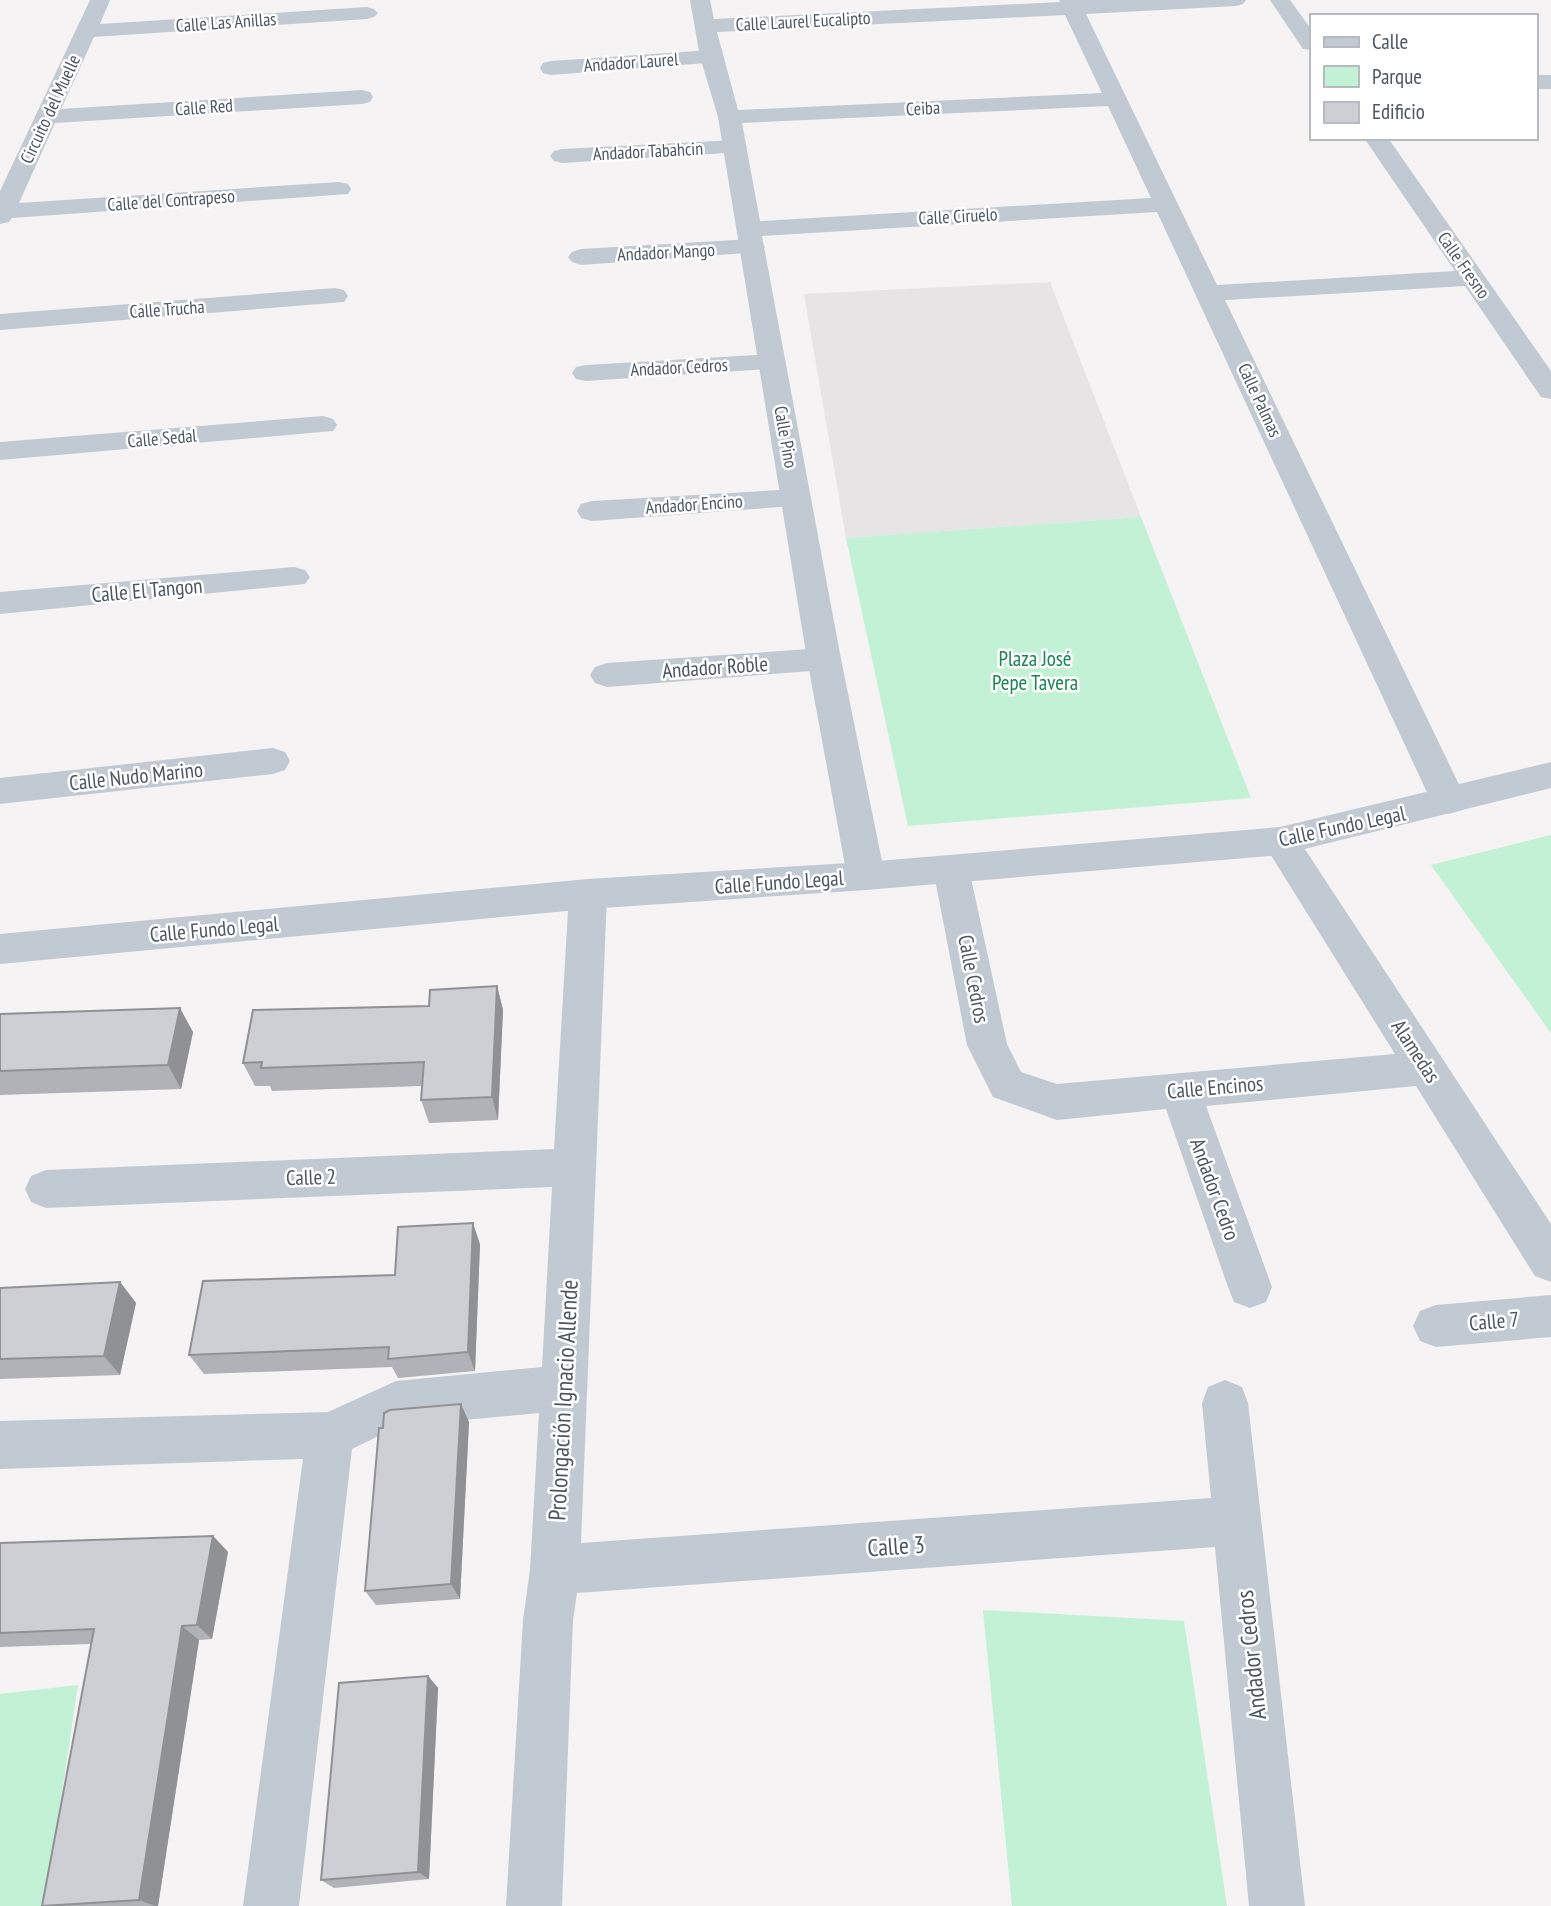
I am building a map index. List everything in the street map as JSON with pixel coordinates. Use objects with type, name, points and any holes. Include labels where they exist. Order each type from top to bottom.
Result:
[{"type":"street","name":"Circuito del Muelle","points":[[1,214],[100,0]]},
{"type":"street","name":"Calle Laurel Eucalipto","points":[[702,13],[1236,0]]},
{"type":"street","points":[[1280,0],[1310,43]]},
{"type":"street","name":"Calle Palmas","points":[[1071,4],[1449,801]]},
{"type":"street","name":"Calle Las Anillas","points":[[86,31],[367,13]]},
{"type":"street","name":"Calle Pino","points":[[702,13],[735,147],[824,659],[866,876]]},
{"type":"street","name":"Andador Laurel","points":[[551,68],[711,57]]},
{"type":"street","name":"Calle Red","points":[[47,117],[362,97]]},
{"type":"street","name":"Ceiba","points":[[729,117],[1116,99]]},
{"type":"street","name":"Calle Fresno","points":[[1377,140],[1551,391]]},
{"type":"street","name":"Andador Tabahcin","points":[[562,156],[735,147]]},
{"type":"street","name":"Calle del Contrapeso","points":[[1,214],[339,189]]},
{"type":"street","name":"Calle Ciruelo","points":[[751,238],[1167,204]]},
{"type":"street","name":"Andador Mango","points":[[580,257],[751,238]]},
{"type":"street","points":[[1210,293],[1473,278]]},
{"type":"street","name":"Calle Trucha","points":[[0,322],[335,296]]},
{"type":"street","points":[[1518,342],[1551,340]]},
{"type":"street","name":"Andador Cedros","points":[[586,373],[772,362]]},
{"type":"street","name":"Calle Sedal","points":[[0,451],[323,425]]},
{"type":"street","name":"Andador Encino","points":[[592,511],[796,498]]},
{"type":"street","name":"Calle El Tangon","points":[[0,603],[294,576]]},
{"type":"street","name":"Andador Roble","points":[[607,675],[824,659]]},
{"type":"street","name":"Calle Nudo Marino","points":[[0,791],[273,761]]},
{"type":"street","name":"Calle Fundo Legal","points":[[0,949],[588,894],[866,876],[1280,841],[1551,775]]},
{"type":"street","name":"Alamedas","points":[[1280,841],[1551,1262]]},
{"type":"street","name":"Calle Cedros","points":[[951,869],[987,1045],[1007,1085]]},
{"type":"street","name":"Prolongación Ignacio Allende","points":[[534,1906],[548,1620],[555,1570],[588,894]]},
{"type":"street","name":"Calle Encinos","points":[[1007,1085],[1057,1102],[1427,1068]]},
{"type":"street","name":"Andador Cedro","points":[[1180,1090],[1251,1287]]},
{"type":"street","name":"Calle 2","points":[[46,1189],[575,1167]]},
{"type":"street","name":"Calle 7","points":[[1436,1326],[1551,1316]]},
{"type":"street","points":[[0,1445],[330,1435],[396,1404],[563,1388]]},
{"type":"street","name":"Andador Cedros","points":[[1225,1404],[1277,1906]]},
{"type":"street","points":[[271,1906],[330,1435]]},
{"type":"street","name":"Calle 3","points":[[555,1570],[1237,1521]]},
{"type":"shaded area","points":[[1050,282],[1141,517],[846,538],[804,294]]},
{"type":"green space","name":"Plaza José Pepe Tavera","points":[[1141,517],[1251,798],[908,826],[846,538]]},
{"type":"green space","points":[[1551,835],[1551,1033],[1431,865]]},
{"type":"green space","points":[[983,1610],[1184,1621],[1227,1906],[1012,1906]]},
{"type":"green space","points":[[78,1685],[45,1906],[0,1906],[0,1694]]},
{"type":"building","points":[[497,986],[492,1097],[421,1100],[424,1062],[261,1068],[262,1062],[243,1063],[253,1010],[429,1006],[430,990]]},
{"type":"building","points":[[180,1008],[168,1065],[0,1071],[0,1014]]},
{"type":"building","points":[[473,1223],[468,1352],[388,1359],[389,1347],[189,1355],[203,1281],[395,1275],[398,1227]]},
{"type":"building","points":[[120,1282],[104,1356],[0,1359],[0,1288]]},
{"type":"building","points":[[461,1404],[451,1584],[365,1591],[379,1428],[383,1428],[384,1413],[390,1410]]},
{"type":"building","points":[[213,1536],[197,1625],[182,1626],[139,1900],[42,1906],[94,1629],[0,1633],[0,1543]]},
{"type":"building","points":[[428,1676],[418,1872],[321,1880],[339,1683]]}]
